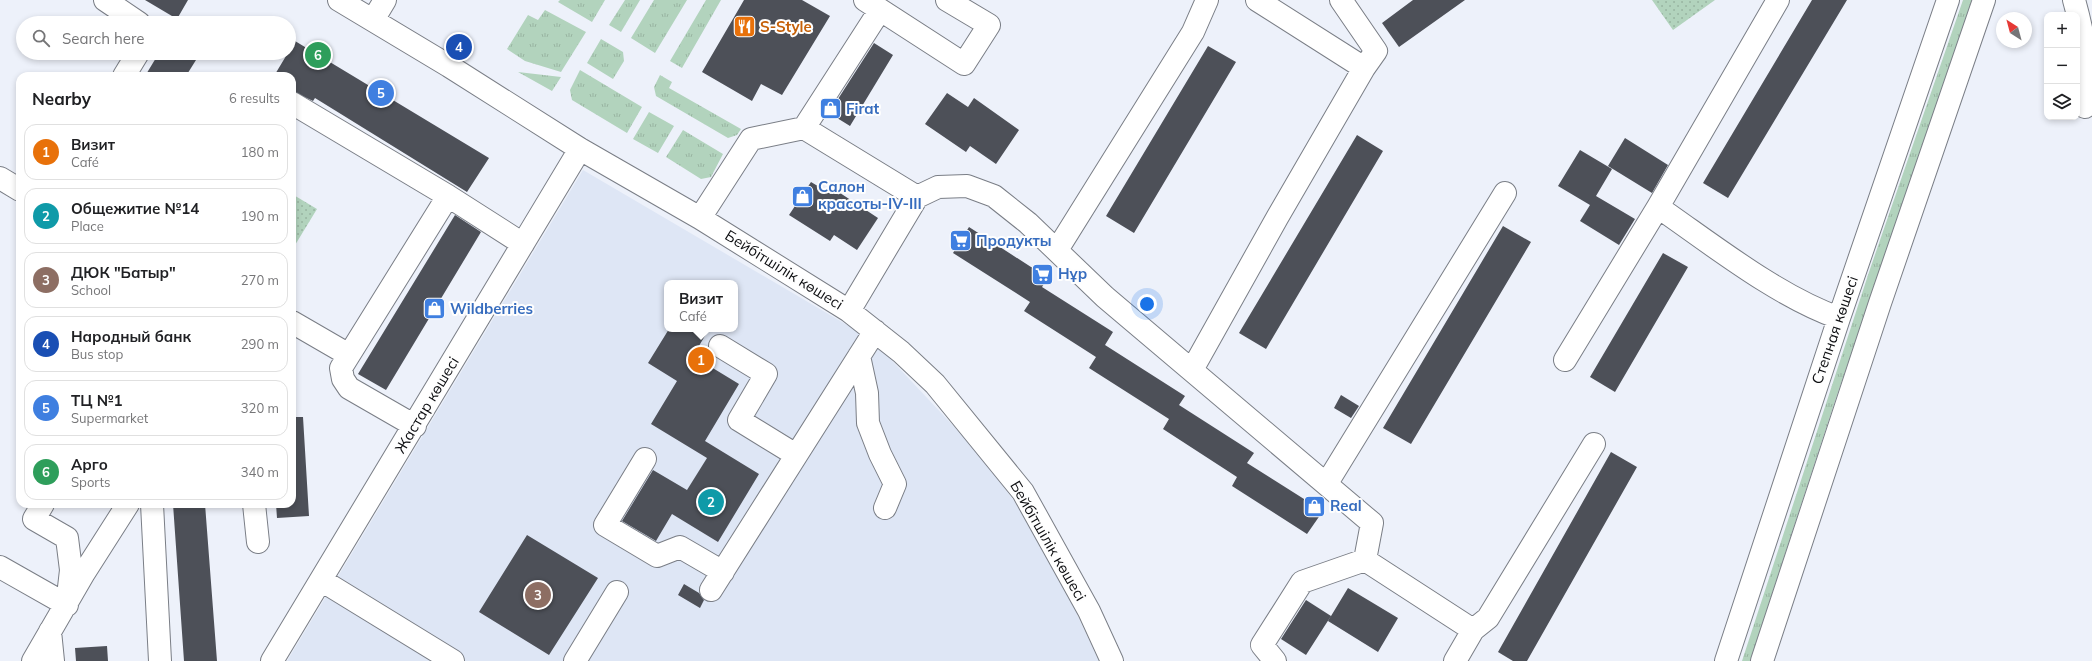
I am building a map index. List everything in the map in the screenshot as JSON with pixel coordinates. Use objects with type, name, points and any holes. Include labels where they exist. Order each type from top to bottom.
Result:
[{"type":"street","points":[[104,0],[128,16]]},
{"type":"street","name":"Бейбітшілік көшесі","points":[[339,0],[580,149],[700,218],[849,311],[900,352],[935,384],[1023,492],[1089,611],[1112,661]]},
{"type":"street","points":[[373,20],[385,0]]},
{"type":"street","points":[[804,128],[872,5],[964,64],[989,25],[947,0]]},
{"type":"street","points":[[1057,250],[1193,32],[1207,0]]},
{"type":"street","points":[[1257,0],[1364,68]]},
{"type":"street","points":[[1192,370],[1276,218],[1376,50],[1341,0]]},
{"type":"street","points":[[1565,360],[1658,208],[1778,0]]},
{"type":"street","name":"Степная көшесі","points":[[1726,661],[1839,318],[1948,0]]},
{"type":"street","points":[[1762,661],[1880,303],[1984,0]]},
{"type":"street","points":[[2074,0],[2083,32],[2088,76],[2085,107]]},
{"type":"street","points":[[126,72],[134,60]]},
{"type":"street","points":[[296,105],[448,196],[522,244]]},
{"type":"street","points":[[700,218],[751,139],[804,128],[917,197]]},
{"type":"street","name":"Жастар көшесі","points":[[272,661],[415,426],[522,244],[580,149]]},
{"type":"street","points":[[0,178],[16,188]]},
{"type":"street","points":[[849,311],[917,197],[938,187],[967,186],[994,196],[1057,250],[1105,297],[1327,483],[1372,523],[1365,560]]},
{"type":"street","points":[[1327,483],[1505,193]]},
{"type":"street","points":[[415,426],[349,388],[343,379],[341,368],[448,196]]},
{"type":"street","points":[[1658,208],[1761,278],[1814,309],[1839,318]]},
{"type":"street","points":[[296,324],[349,355]]},
{"type":"street","points":[[645,459],[605,526],[658,556],[680,547],[717,581],[875,331]]},
{"type":"street","points":[[720,346],[766,374],[739,420],[796,455]]},
{"type":"street","points":[[859,356],[867,393],[868,423],[880,454],[895,484],[886,508]]},
{"type":"street","points":[[1454,661],[1473,630],[1488,618],[1594,444]]},
{"type":"street","points":[[40,508],[34,518],[67,538],[71,570],[67,605]]},
{"type":"street","points":[[33,661],[67,605],[84,573],[125,508]]},
{"type":"street","points":[[152,508],[160,661]]},
{"type":"street","points":[[254,508],[258,542]]},
{"type":"street","points":[[1365,560],[1473,630]]},
{"type":"street","points":[[1275,661],[1262,645],[1302,582],[1365,560]]},
{"type":"street","points":[[0,567],[67,605]]},
{"type":"street","points":[[321,580],[454,661]]},
{"type":"street","points":[[575,661],[617,592]]},
{"type":"street","points":[[50,631],[53,661]]},
{"type":"shaded area","points":[[583,170],[859,332],[881,349],[977,451],[1014,501],[1048,553],[1099,661],[287,661]]},
{"type":"green space","points":[[560,0],[605,0],[592,22],[558,2]]},
{"type":"green space","points":[[625,0],[640,0],[621,32],[609,25]]},
{"type":"green space","points":[[654,0],[687,0],[655,53],[631,38]]},
{"type":"green space","points":[[706,0],[721,0],[682,68],[670,61]]},
{"type":"green space","points":[[1652,0],[1715,0],[1673,30]]},
{"type":"green space","points":[[1963,0],[1972,0],[1835,401],[1750,661],[1742,661],[1869,272]]},
{"type":"green space","points":[[545,10],[586,32],[561,72],[525,61],[507,49],[528,15],[538,20]]},
{"type":"green space","points":[[601,39],[623,52],[624,61],[613,79],[587,63]]},
{"type":"green space","points":[[580,70],[642,107],[627,133],[572,100],[570,90]]},
{"type":"green space","points":[[518,72],[561,77],[552,91]]},
{"type":"green space","points":[[660,75],[672,82],[669,88],[741,129],[737,135],[728,138],[656,96],[654,87]]},
{"type":"green space","points":[[649,112],[674,126],[658,153],[633,139]]},
{"type":"green space","points":[[683,130],[723,154],[711,177],[701,179],[666,157]]},
{"type":"green space","points":[[296,196],[317,209],[296,243]]},
{"type":"building","points":[[145,0],[188,0],[179,16],[172,16]]},
{"type":"building","points":[[744,0],[802,0],[830,16],[782,95],[761,84],[752,101],[702,72]]},
{"type":"building","points":[[1413,0],[1465,0],[1399,47],[1382,23]]},
{"type":"building","points":[[1812,0],[1847,0],[1728,198],[1703,183]]},
{"type":"building","points":[[296,42],[489,158],[467,192],[315,98],[313,101],[296,93],[296,72],[276,72],[284,60],[296,60]]},
{"type":"building","points":[[874,43],[893,55],[850,126],[829,113]]},
{"type":"building","points":[[1208,46],[1236,62],[1134,233],[1106,216]]},
{"type":"building","points":[[155,60],[196,60],[188,72],[147,72]]},
{"type":"building","points":[[947,93],[968,107],[974,98],[1019,130],[996,164],[970,146],[966,152],[925,124]]},
{"type":"building","points":[[1357,135],[1383,151],[1266,349],[1239,333]]},
{"type":"building","points":[[1625,138],[1668,165],[1652,193],[1608,166]]},
{"type":"building","points":[[1580,150],[1612,169],[1596,196],[1635,219],[1619,245],[1580,221],[1590,205],[1558,186]]},
{"type":"building","points":[[811,182],[831,194],[834,189],[878,218],[857,250],[834,235],[830,241],[789,215]]},
{"type":"building","points":[[455,215],[481,232],[386,390],[358,374]]},
{"type":"building","points":[[1503,226],[1531,242],[1411,444],[1383,428]]},
{"type":"building","points":[[969,227],[1048,278],[1042,287],[1113,332],[1105,345],[1185,396],[1179,405],[1254,453],[1247,463],[1323,511],[1307,534],[1232,486],[1237,477],[1163,429],[1169,419],[1089,368],[1096,357],[1024,311],[1030,302],[953,253]]},
{"type":"building","points":[[1663,253],[1688,267],[1615,392],[1590,377]]},
{"type":"building","points":[[667,332],[707,332],[693,356],[739,384],[705,441],[759,474],[718,542],[672,514],[656,541],[622,521],[653,470],[687,490],[707,458],[651,424],[677,381],[648,363]]},
{"type":"building","points":[[1341,395],[1359,406],[1351,418],[1334,408]]},
{"type":"building","points":[[296,417],[303,417],[309,516],[277,518],[276,508],[296,508]]},
{"type":"building","points":[[1611,452],[1637,467],[1527,661],[1513,661],[1498,652]]},
{"type":"building","points":[[173,508],[205,508],[217,661],[184,661]]},
{"type":"building","points":[[527,535],[598,578],[549,655],[479,612]]},
{"type":"building","points":[[684,584],[699,593],[704,600],[700,608],[678,595]]},
{"type":"building","points":[[1348,588],[1398,618],[1378,652],[1328,621]]},
{"type":"building","points":[[1306,600],[1331,616],[1306,655],[1281,639]]},
{"type":"building","points":[[107,646],[108,661],[76,661],[75,648]]},
{"type":"place","name":"S-Style","points":[[745,27]]},
{"type":"place","name":"Народный банк","points":[[459,47]]},
{"type":"place","name":"Арго","points":[[318,55]]},
{"type":"place","name":"ТЦ №1","points":[[381,93]]},
{"type":"place","name":"Firat","points":[[831,109]]},
{"type":"place","name":"Салон красоты-IV-III","points":[[802,196]]},
{"type":"place","name":"Продукты","points":[[960,241]]},
{"type":"place","name":"Нұр","points":[[1042,274]]},
{"type":"place","name":"Wildberries","points":[[435,309]]},
{"type":"place","name":"Визит","points":[[701,360]]},
{"type":"place","name":"Общежитие №14","points":[[711,502]]},
{"type":"place","name":"Real","points":[[1314,506]]},
{"type":"place","name":"ДЮК \"Батыр\"","points":[[538,595]]}]
